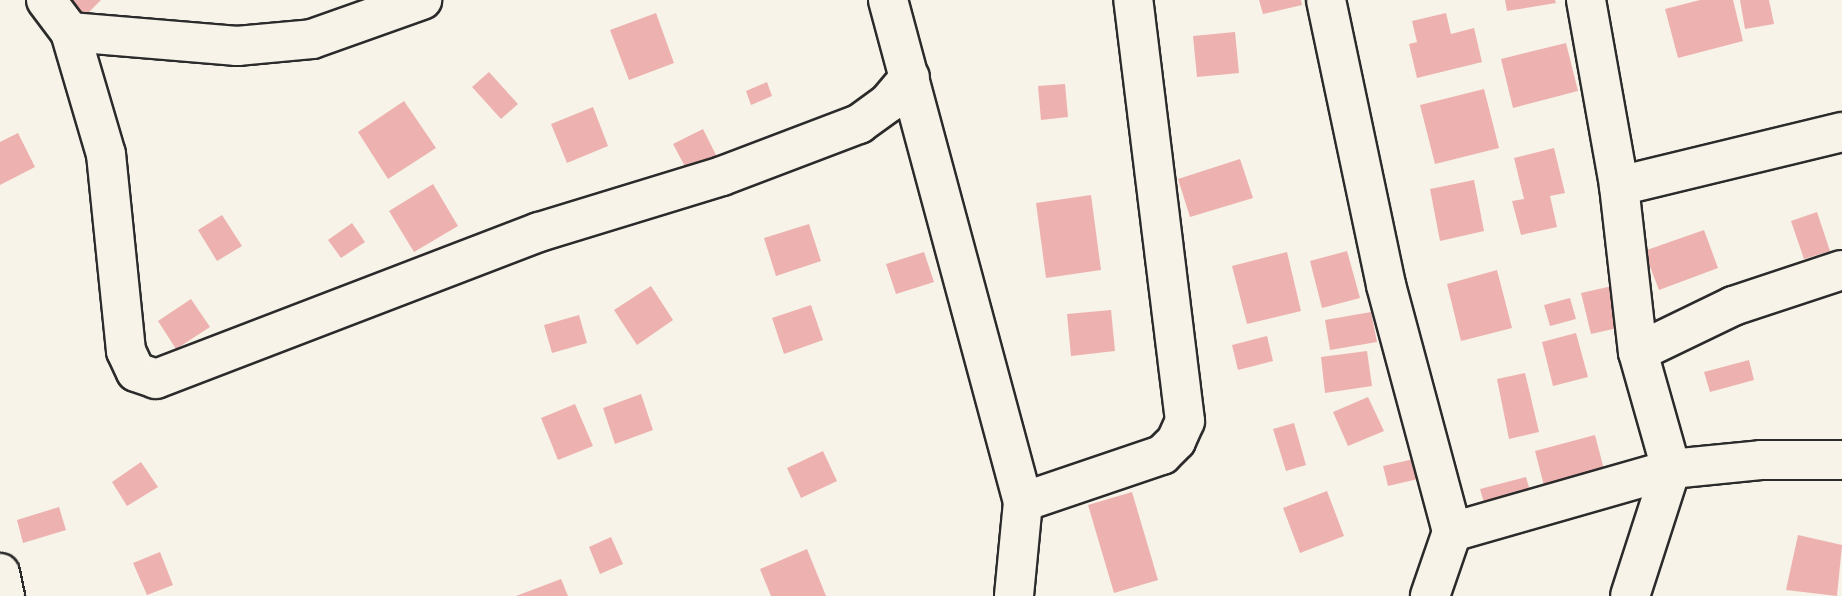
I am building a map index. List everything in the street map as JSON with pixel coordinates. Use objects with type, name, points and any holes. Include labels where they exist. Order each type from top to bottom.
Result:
[{"type":"street","points":[[46,0],[70,32],[106,154],[125,351],[136,372],[156,379],[539,232],[722,176],[810,144],[859,124],[888,103],[910,77]]},
{"type":"street","points":[[70,32],[237,46],[312,39],[422,0]]},
{"type":"street","points":[[888,0],[1023,502],[1014,596]]},
{"type":"street","points":[[1023,502],[1162,455],[1176,441],[1185,421],[1133,0]]},
{"type":"street","points":[[1326,0],[1386,285],[1452,532],[1430,596]]},
{"type":"street","points":[[1586,0],[1619,186],[1638,352],[1671,469],[1630,596]]},
{"type":"street","points":[[1619,186],[1842,132]]},
{"type":"street","points":[[1638,352],[1733,306],[1842,270]]},
{"type":"street","points":[[1452,532],[1671,469],[1761,460],[1842,460]]},
{"type":"street","points":[[0,573],[5,596]]},
{"type":"building","points":[[62,0],[101,0],[83,18]]},
{"type":"building","points":[[1259,0],[1301,0],[1302,5],[1263,14]]},
{"type":"building","points":[[1505,0],[1555,0],[1556,3],[1507,11]]},
{"type":"building","points":[[1700,0],[1733,0],[1743,41],[1678,58],[1665,9]]},
{"type":"building","points":[[1740,0],[1769,0],[1774,24],[1745,29]]},
{"type":"building","points":[[656,13],[674,63],[629,80],[610,30]]},
{"type":"building","points":[[1446,13],[1451,34],[1474,28],[1482,62],[1417,78],[1409,44],[1417,42],[1412,21]]},
{"type":"building","points":[[1235,32],[1239,73],[1197,77],[1193,36]]},
{"type":"building","points":[[1566,43],[1578,91],[1513,108],[1501,59]]},
{"type":"building","points":[[489,72],[518,104],[501,119],[472,87]]},
{"type":"building","points":[[767,82],[772,96],[751,105],[746,91]]},
{"type":"building","points":[[1065,84],[1068,117],[1041,120],[1038,86]]},
{"type":"building","points":[[1484,89],[1499,148],[1435,164],[1420,105]]},
{"type":"building","points":[[404,101],[436,148],[388,179],[358,132]]},
{"type":"building","points":[[593,107],[608,146],[567,163],[551,124]]},
{"type":"building","points":[[703,129],[718,159],[689,174],[673,144]]},
{"type":"building","points":[[18,133],[35,167],[0,185],[0,142]]},
{"type":"building","points":[[1554,148],[1565,193],[1550,196],[1557,227],[1521,235],[1512,201],[1524,199],[1514,158]]},
{"type":"building","points":[[1240,159],[1253,198],[1190,217],[1178,179]]},
{"type":"building","points":[[1474,180],[1484,231],[1440,241],[1430,189]]},
{"type":"building","points":[[433,184],[458,226],[414,252],[389,211]]},
{"type":"building","points":[[1091,195],[1101,270],[1046,278],[1036,203]]},
{"type":"building","points":[[1817,212],[1830,251],[1804,259],[1791,221]]},
{"type":"building","points":[[222,215],[242,246],[217,261],[198,230]]},
{"type":"building","points":[[352,223],[365,242],[341,258],[328,240]]},
{"type":"building","points":[[809,224],[821,261],[776,276],[764,238]]},
{"type":"building","points":[[1704,230],[1718,268],[1659,290],[1644,251]]},
{"type":"building","points":[[1347,251],[1360,298],[1322,308],[1310,261]]},
{"type":"building","points":[[924,252],[934,282],[896,294],[886,264]]},
{"type":"building","points":[[1287,252],[1301,311],[1247,324],[1232,266]]},
{"type":"building","points":[[1497,270],[1512,328],[1461,341],[1447,284]]},
{"type":"building","points":[[1621,284],[1631,325],[1591,334],[1581,293]]},
{"type":"building","points":[[651,286],[673,320],[637,345],[614,310]]},
{"type":"building","points":[[1570,298],[1576,319],[1550,326],[1544,305]]},
{"type":"building","points":[[191,299],[210,327],[176,349],[158,321]]},
{"type":"building","points":[[811,305],[823,340],[784,354],[772,318]]},
{"type":"building","points":[[1111,310],[1115,351],[1071,356],[1067,314]]},
{"type":"building","points":[[1371,312],[1377,342],[1330,350],[1325,320]]},
{"type":"building","points":[[579,315],[587,343],[552,353],[544,325]]},
{"type":"building","points":[[1576,333],[1588,377],[1553,386],[1542,342]]},
{"type":"building","points":[[1267,336],[1273,361],[1238,370],[1232,345]]},
{"type":"building","points":[[1367,351],[1372,386],[1325,393],[1321,357]]},
{"type":"building","points":[[1749,360],[1754,380],[1710,392],[1704,372]]},
{"type":"building","points":[[1525,373],[1539,432],[1509,439],[1497,379]]},
{"type":"building","points":[[641,394],[653,430],[615,444],[603,408]]},
{"type":"building","points":[[1368,397],[1384,431],[1348,446],[1333,412]]},
{"type":"building","points":[[575,404],[593,446],[558,460],[541,418]]},
{"type":"building","points":[[1294,423],[1306,465],[1286,471],[1273,429]]},
{"type":"building","points":[[1595,435],[1608,485],[1548,501],[1535,451]]},
{"type":"building","points":[[823,451],[837,481],[801,498],[787,468]]},
{"type":"building","points":[[1414,459],[1418,479],[1388,486],[1383,466]]},
{"type":"building","points":[[141,462],[158,487],[127,506],[112,482]]},
{"type":"building","points":[[1526,477],[1534,505],[1488,517],[1480,489]]},
{"type":"building","points":[[1327,491],[1344,536],[1300,553],[1283,508]]},
{"type":"building","points":[[1132,492],[1158,580],[1114,593],[1088,505]]},
{"type":"building","points":[[59,507],[66,530],[23,543],[17,520]]},
{"type":"building","points":[[1798,535],[1842,545],[1837,596],[1786,590]]},
{"type":"building","points":[[611,537],[623,564],[600,574],[589,547]]},
{"type":"building","points":[[807,549],[826,596],[771,596],[760,569]]},
{"type":"building","points":[[160,552],[173,585],[147,595],[133,563]]},
{"type":"building","points":[[561,579],[568,596],[516,596]]}]
